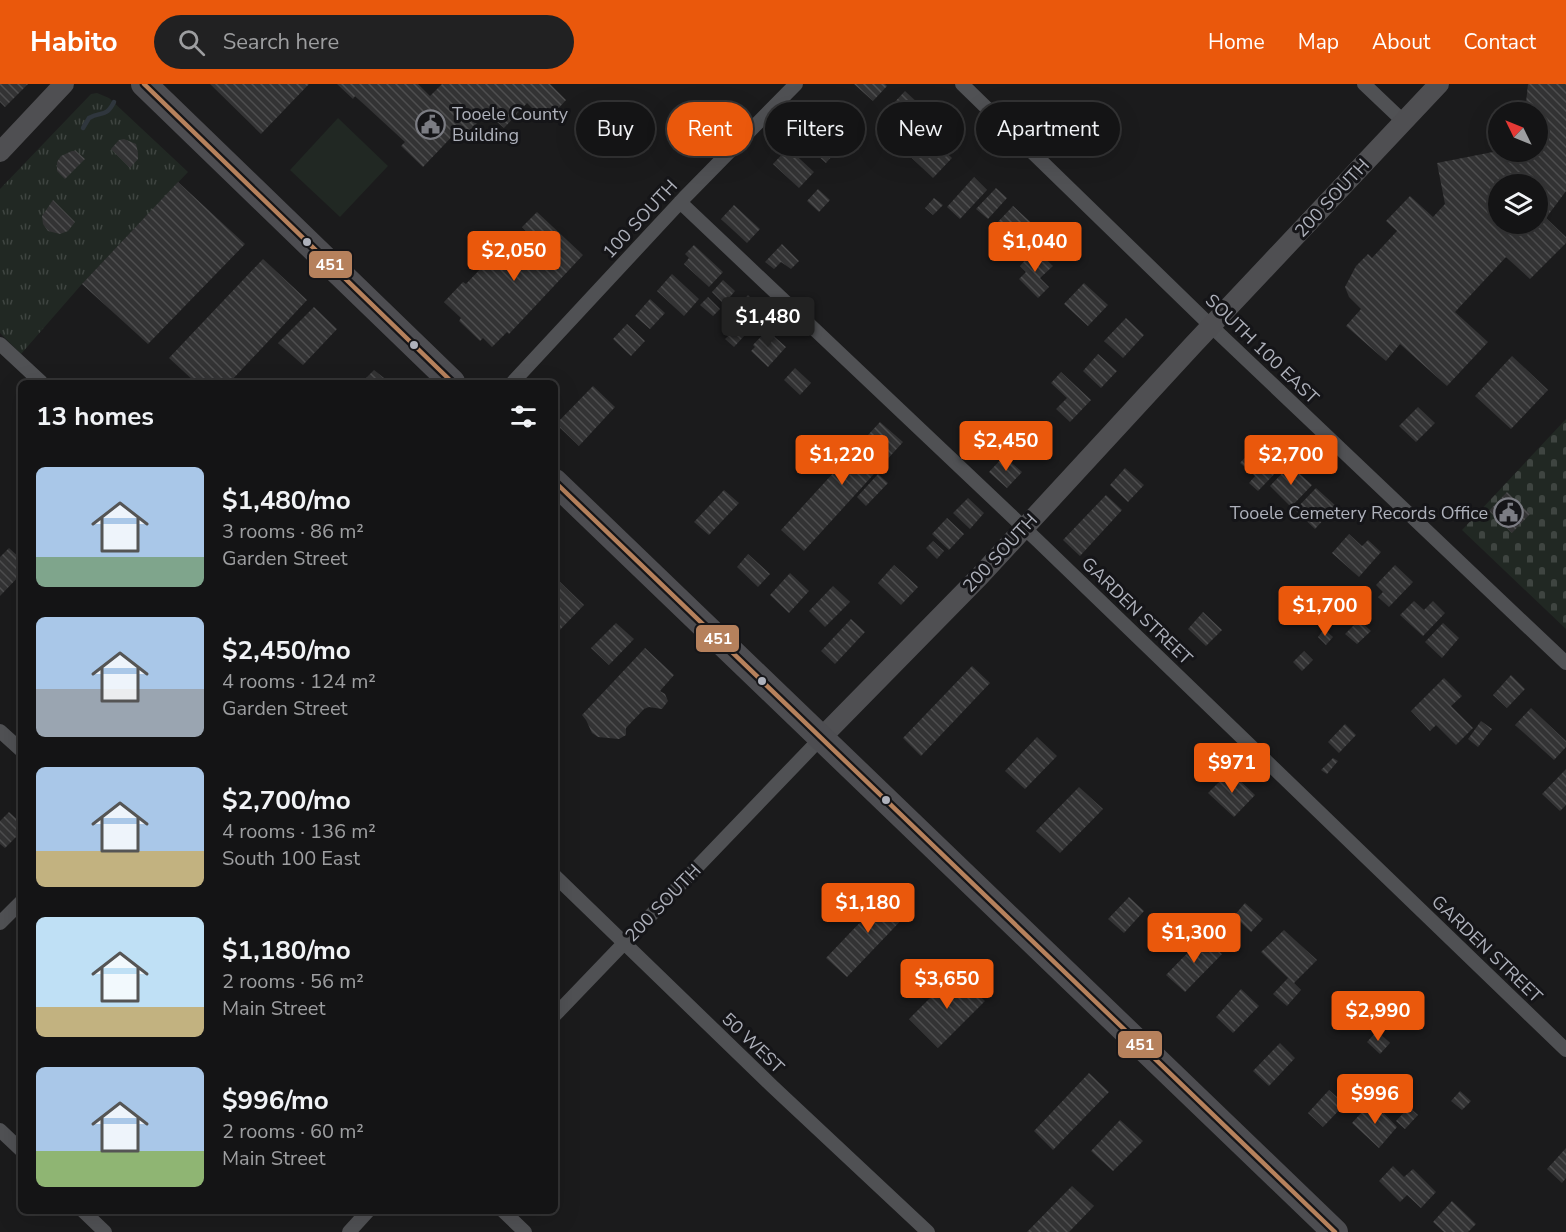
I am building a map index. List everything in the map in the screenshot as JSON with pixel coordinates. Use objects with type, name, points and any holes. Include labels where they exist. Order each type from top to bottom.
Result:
[{"type":"highway","points":[[144,84],[450,380]]},
{"type":"highway","points":[[558,485],[1335,1232]]},
{"type":"street","points":[[0,152],[64,84]]},
{"type":"street","name":"100 SOUTH","points":[[515,380],[680,202],[796,84]]},
{"type":"street","name":"SOUTH 100 EAST","points":[[962,84],[1211,326],[1566,663]]},
{"type":"street","points":[[1364,84],[1404,122]]},
{"type":"street","name":"200 SOUTH","points":[[558,1012],[980,576],[1438,84]]},
{"type":"street","name":"GARDEN STREET","points":[[680,202],[1024,528],[1566,1050]]},
{"type":"street","points":[[0,344],[39,380]]},
{"type":"street","points":[[0,731],[18,747]]},
{"type":"street","name":"50 WEST","points":[[558,879],[771,1086],[928,1232]]},
{"type":"street","points":[[0,923],[18,905]]},
{"type":"street","points":[[0,1130],[18,1147]]},
{"type":"street","points":[[86,1214],[105,1232]]},
{"type":"street","points":[[349,1232],[365,1214]]},
{"type":"street","points":[[506,1214],[525,1232]]},
{"type":"green space","points":[[97,93],[109,98],[188,172],[82,284],[21,354],[0,333],[0,189],[91,94]]},
{"type":"green space","points":[[338,118],[388,166],[340,217],[290,170]]},
{"type":"green space","points":[[1566,419],[1566,629],[1462,530]]},
{"type":"building","points":[[0,84],[28,84],[5,107],[0,102]]},
{"type":"building","points":[[210,84],[309,84],[261,134]]},
{"type":"building","name":"Tooele County Building","points":[[337,84],[418,84],[430,96],[442,84],[550,84],[566,100],[546,122],[527,103],[504,128],[487,113],[468,132],[462,126],[423,167],[401,146],[405,142],[355,96],[353,99]]},
{"type":"building","points":[[854,84],[885,84],[887,86],[873,101]]},
{"type":"building","points":[[1528,84],[1566,84],[1566,191],[1548,215],[1548,174],[1488,174],[1488,234],[1548,234],[1548,220],[1566,237],[1566,243],[1530,279],[1506,257],[1455,312],[1488,342],[1447,386],[1400,344],[1386,361],[1346,326],[1361,309],[1349,297],[1345,287],[1356,266],[1368,254],[1372,258],[1397,231],[1386,221],[1410,196],[1433,217],[1445,204],[1437,163],[1488,153],[1488,162],[1548,162],[1548,102],[1526,102]]},
{"type":"building","points":[[905,91],[917,102],[895,102]]},
{"type":"building","points":[[124,139],[136,144],[138,153],[138,159],[130,168],[111,149],[119,140]]},
{"type":"building","points":[[76,151],[85,159],[65,179],[57,171],[57,162],[61,156]]},
{"type":"building","points":[[780,156],[797,156],[814,172],[799,188],[773,164]]},
{"type":"building","points":[[818,156],[832,156],[826,163]]},
{"type":"building","points":[[910,156],[950,156],[952,158],[933,178]]},
{"type":"building","points":[[974,177],[987,190],[960,219],[947,207]]},
{"type":"building","points":[[178,182],[245,244],[148,344],[82,284]]},
{"type":"building","points":[[996,188],[1007,198],[988,219],[976,209]]},
{"type":"building","points":[[818,189],[830,200],[819,212],[807,201]]},
{"type":"building","points":[[934,198],[943,205],[933,215],[925,208]]},
{"type":"building","points":[[53,200],[75,222],[68,231],[60,234],[48,231],[43,224],[42,216]]},
{"type":"building","points":[[734,205],[760,229],[747,243],[721,219]]},
{"type":"building","points":[[1013,206],[1039,230],[1011,261],[997,248],[1008,237],[995,225]]},
{"type":"building","points":[[537,212],[583,255],[509,334],[507,332],[492,347],[483,338],[480,341],[459,321],[461,318],[444,302],[463,282],[466,284],[504,244],[510,249],[527,232],[522,227]]},
{"type":"building","points":[[782,244],[799,261],[791,269],[781,262],[774,269],[765,262]]},
{"type":"building","points":[[694,245],[723,272],[709,287],[684,264],[689,258],[685,254]]},
{"type":"building","points":[[1035,249],[1053,266],[1040,278],[1049,287],[1038,298],[1019,279],[1026,272],[1020,266]]},
{"type":"building","points":[[263,259],[307,300],[232,380],[193,380],[169,358]]},
{"type":"building","points":[[672,274],[699,299],[684,316],[657,291]]},
{"type":"building","points":[[723,280],[735,291],[724,304],[712,292]]},
{"type":"building","points":[[1084,283],[1108,305],[1088,326],[1064,304]]},
{"type":"building","points":[[748,295],[759,306],[741,325],[730,315]]},
{"type":"building","points":[[708,297],[720,309],[713,316],[700,305]]},
{"type":"building","points":[[650,299],[665,313],[650,329],[635,316]]},
{"type":"building","points":[[314,307],[337,329],[303,365],[278,343]]},
{"type":"building","points":[[1126,318],[1144,335],[1123,358],[1104,341]]},
{"type":"building","points":[[627,324],[645,341],[631,356],[613,339]]},
{"type":"building","points":[[737,327],[745,335],[734,347],[725,339]]},
{"type":"building","points":[[767,330],[786,347],[768,367],[751,351],[755,347],[753,345]]},
{"type":"building","points":[[1098,354],[1117,371],[1101,388],[1083,371]]},
{"type":"building","points":[[1512,356],[1548,390],[1511,429],[1475,396]]},
{"type":"building","points":[[795,368],[811,383],[800,395],[784,380]]},
{"type":"building","points":[[374,370],[386,380],[364,380]]},
{"type":"building","points":[[1061,372],[1091,400],[1070,422],[1056,409],[1067,398],[1051,383]]},
{"type":"building","points":[[593,386],[615,407],[579,446],[558,426],[558,422]]},
{"type":"building","points":[[1418,407],[1435,423],[1416,442],[1399,426]]},
{"type":"building","points":[[880,422],[903,442],[804,551],[781,530]]},
{"type":"building","points":[[999,430],[1010,441],[1001,451],[991,442]]},
{"type":"building","points":[[1262,439],[1286,462],[1258,491],[1249,483],[1255,476],[1240,463]]},
{"type":"building","points":[[1004,456],[1022,472],[1007,488],[989,472]]},
{"type":"building","points":[[1290,465],[1312,485],[1291,507],[1270,486]]},
{"type":"building","points":[[1125,468],[1144,485],[1128,502],[1110,485]]},
{"type":"building","points":[[878,474],[888,483],[866,506],[857,497]]},
{"type":"building","points":[[1316,488],[1336,506],[1315,529],[1295,510]]},
{"type":"building","points":[[724,490],[739,503],[709,535],[694,522]]},
{"type":"building","name":"Tooele Cemetery Records Office","points":[[1507,492],[1530,514],[1512,533],[1489,511]]},
{"type":"building","points":[[1106,495],[1122,510],[1080,556],[1063,540]]},
{"type":"building","points":[[968,498],[984,513],[970,529],[953,513]]},
{"type":"building","points":[[947,518],[964,534],[949,550],[932,534]]},
{"type":"building","points":[[1349,534],[1362,546],[1368,540],[1381,552],[1359,577],[1332,553]]},
{"type":"building","points":[[933,541],[944,551],[937,559],[926,548]]},
{"type":"building","points":[[9,548],[18,556],[18,577],[0,596],[0,557]]},
{"type":"building","points":[[748,554],[770,574],[758,587],[737,567]]},
{"type":"building","points":[[894,565],[918,587],[901,605],[878,583]]},
{"type":"building","points":[[1395,565],[1413,582],[1389,607],[1378,597],[1383,592],[1376,585]]},
{"type":"building","points":[[790,573],[809,591],[789,613],[770,595]]},
{"type":"building","points":[[558,580],[584,605],[558,632]]},
{"type":"building","points":[[833,586],[850,602],[825,627],[809,611]]},
{"type":"building","points":[[1414,601],[1424,610],[1433,601],[1445,613],[1423,636],[1400,615]]},
{"type":"building","points":[[1203,612],[1222,630],[1206,646],[1188,629]]},
{"type":"building","points":[[851,619],[865,632],[835,664],[821,651]]},
{"type":"building","points":[[1359,620],[1371,631],[1357,644],[1345,634]]},
{"type":"building","points":[[616,623],[634,639],[609,665],[591,648]]},
{"type":"building","points":[[1443,623],[1459,638],[1442,658],[1425,642]]},
{"type":"building","points":[[1324,629],[1333,637],[1326,645],[1318,637]]},
{"type":"building","points":[[645,648],[674,675],[660,691],[665,694],[668,701],[662,709],[649,707],[644,709],[626,728],[626,735],[619,739],[598,737],[592,733],[582,715]]},
{"type":"building","points":[[1304,651],[1313,660],[1302,671],[1293,662]]},
{"type":"building","points":[[972,666],[990,683],[921,756],[903,738]]},
{"type":"building","points":[[1511,675],[1525,689],[1507,708],[1493,695]]},
{"type":"building","points":[[1444,678],[1462,696],[1451,706],[1473,728],[1456,745],[1436,725],[1430,731],[1411,711]]},
{"type":"building","points":[[1531,708],[1566,741],[1566,747],[1554,760],[1515,725]]},
{"type":"building","points":[[1481,721],[1492,729],[1478,747],[1468,739]]},
{"type":"building","points":[[1345,724],[1356,735],[1339,753],[1328,742]]},
{"type":"building","points":[[1037,737],[1057,756],[1025,789],[1005,771]]},
{"type":"building","points":[[1333,758],[1338,761],[1327,774],[1321,770]]},
{"type":"building","points":[[1566,769],[1566,805],[1560,811],[1542,794]]},
{"type":"building","points":[[1230,771],[1255,795],[1234,817],[1208,793]]},
{"type":"building","points":[[1079,787],[1103,809],[1060,853],[1036,831]]},
{"type":"building","points":[[9,812],[18,820],[18,835],[5,848],[0,844],[0,821]]},
{"type":"building","points":[[890,891],[910,911],[847,977],[826,958]]},
{"type":"building","points":[[1129,897],[1144,911],[1124,933],[1108,919]]},
{"type":"building","points":[[1245,903],[1263,919],[1251,932],[1234,916]]},
{"type":"building","points":[[1284,930],[1317,960],[1294,983],[1301,990],[1287,1006],[1273,994],[1288,978],[1261,952]]},
{"type":"building","points":[[1203,937],[1222,954],[1185,992],[1166,975]]},
{"type":"building","points":[[955,973],[985,1001],[938,1048],[909,1019]]},
{"type":"building","points":[[1241,989],[1259,1006],[1233,1033],[1216,1017]]},
{"type":"building","points":[[1377,1031],[1390,1043],[1380,1054],[1367,1042]]},
{"type":"building","points":[[1280,1043],[1295,1058],[1269,1086],[1253,1071]]},
{"type":"building","points":[[1089,1073],[1109,1092],[1053,1150],[1034,1131]]},
{"type":"building","points":[[1329,1090],[1345,1104],[1323,1127],[1308,1113]]},
{"type":"building","points":[[1460,1091],[1471,1101],[1462,1110],[1451,1101]]},
{"type":"building","points":[[1372,1101],[1397,1127],[1379,1148],[1352,1123]]},
{"type":"building","points":[[1409,1107],[1418,1115],[1405,1129],[1396,1121]]},
{"type":"building","points":[[1120,1120],[1143,1141],[1113,1171],[1091,1151]]},
{"type":"building","points":[[1566,1148],[1566,1178],[1562,1183],[1547,1169]]},
{"type":"building","points":[[1393,1166],[1404,1177],[1413,1169],[1436,1192],[1421,1208],[1407,1195],[1400,1202],[1379,1181]]},
{"type":"building","points":[[1072,1186],[1094,1206],[1069,1232],[1027,1232]]},
{"type":"building","points":[[1452,1201],[1476,1224],[1468,1232],[1444,1232],[1433,1222]]},
{"type":"waterway","points":[[83,128],[89,118],[106,112],[114,102]]},
{"type":"transit line","name":"451","points":[[144,84],[450,380]]},
{"type":"transit line","name":"451","points":[[558,485],[1335,1232]]},
{"type":"place","name":"Tooele County Building","points":[[431,124]]},
{"type":"place","name":"Tooele Cemetery Records Office","points":[[1509,513]]}]
